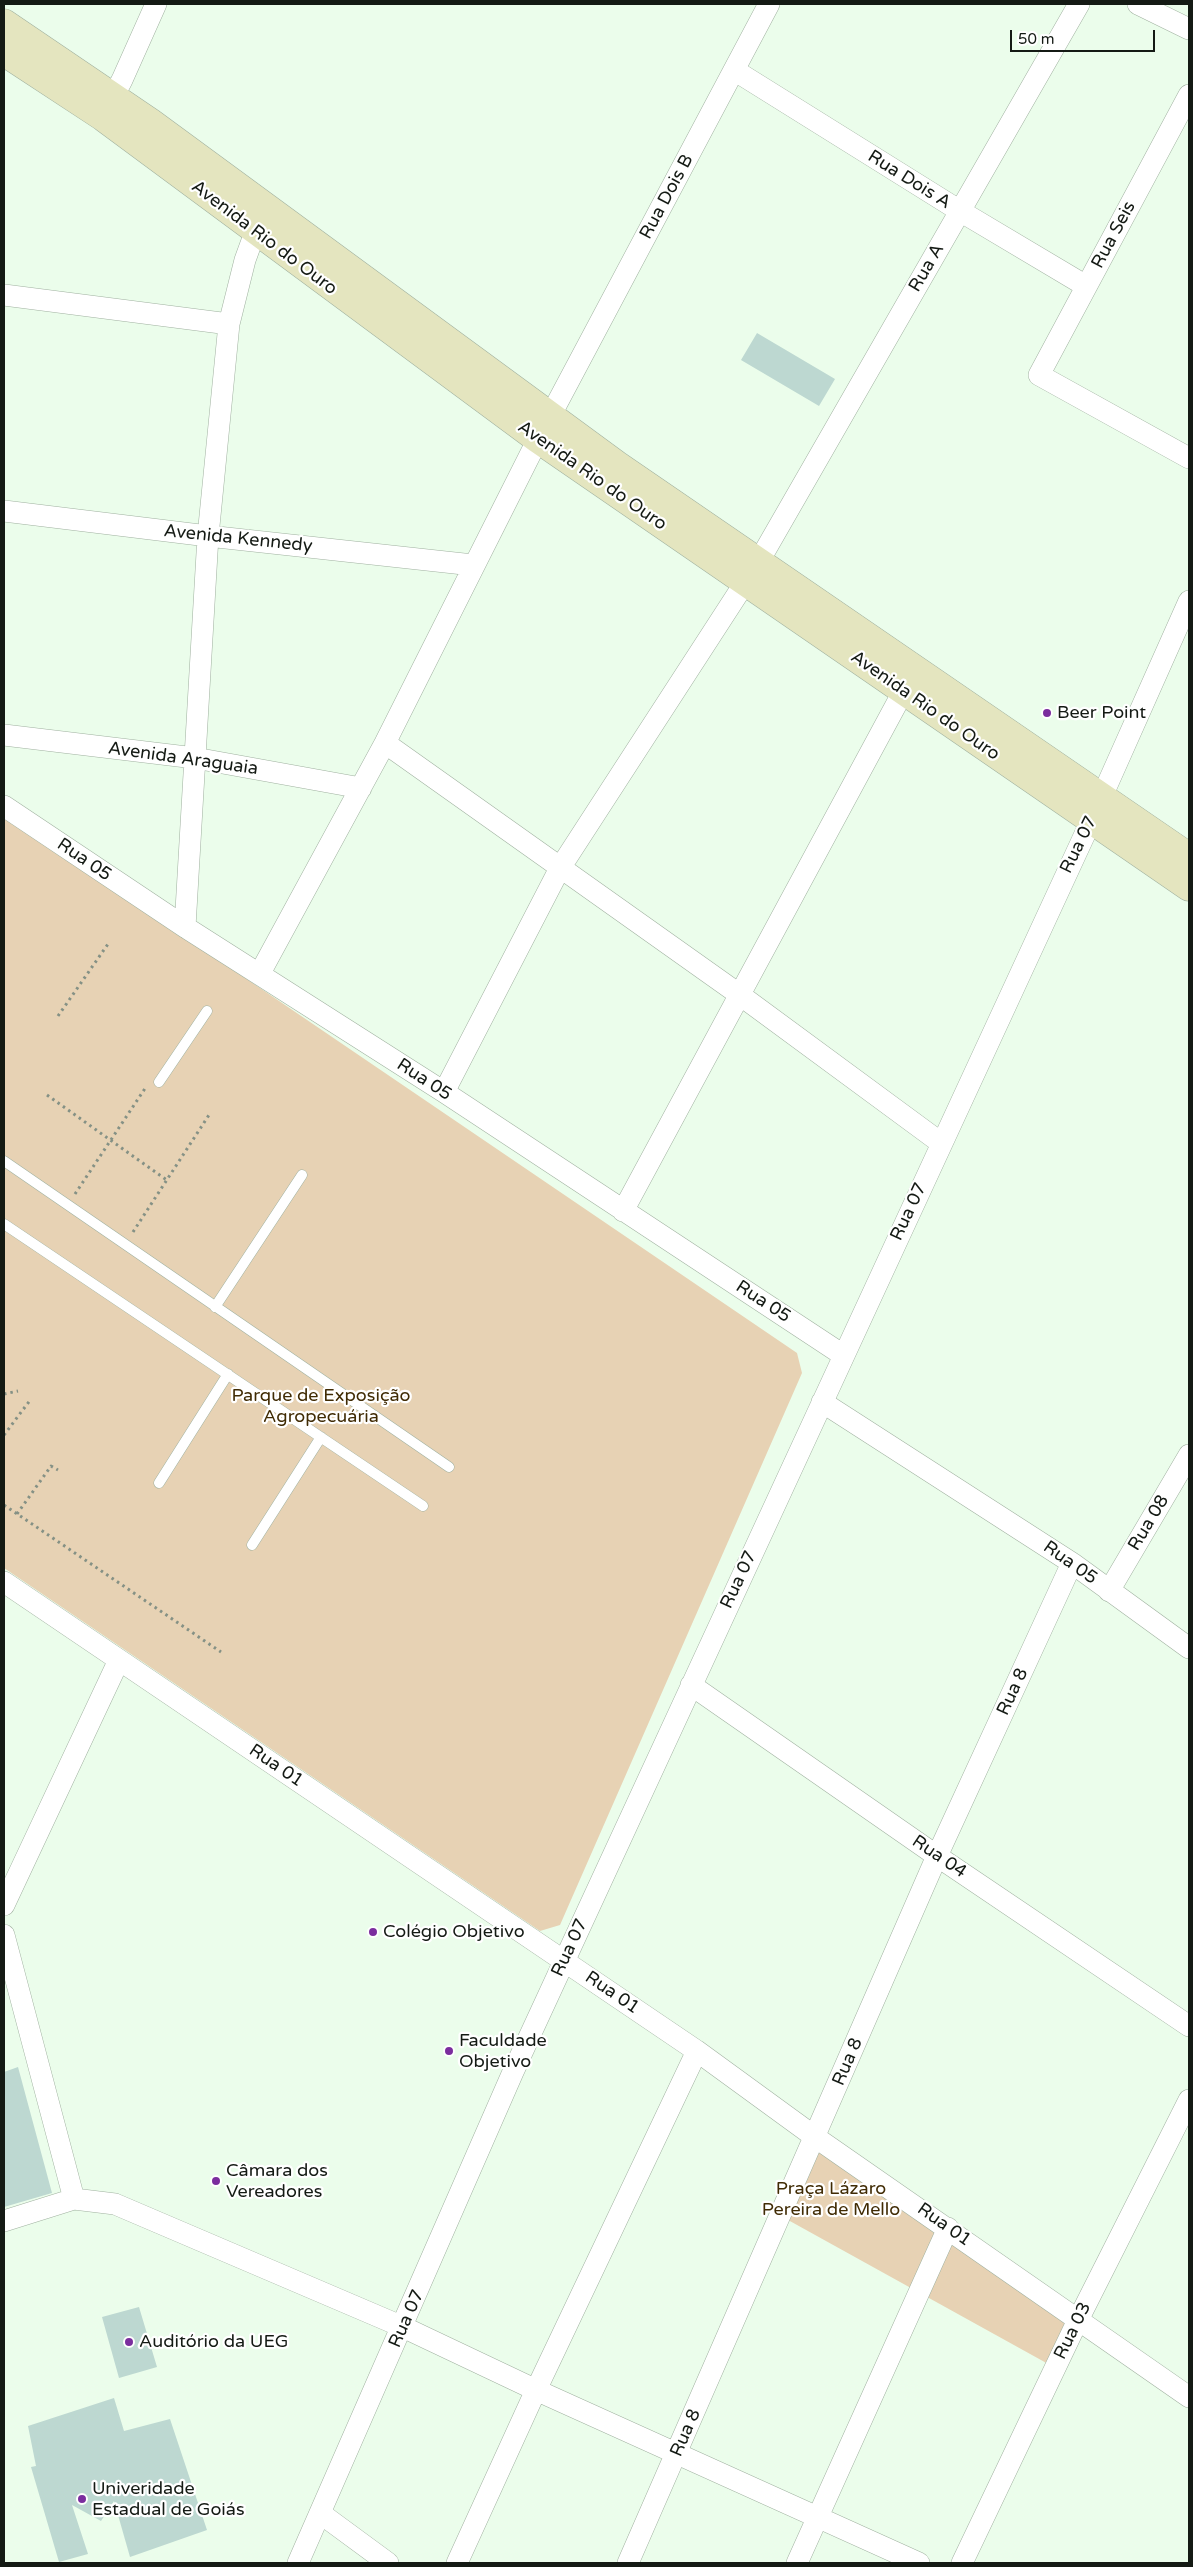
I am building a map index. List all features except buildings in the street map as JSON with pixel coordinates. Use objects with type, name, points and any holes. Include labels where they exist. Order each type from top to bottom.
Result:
[{"type":"main road","name":"Avenida Rio do Ouro","points":[[4,23],[108,106],[256,232],[433,346]]},
{"type":"main road","name":"Avenida Rio do Ouro","points":[[4,52],[108,106],[264,206],[433,346],[544,428],[617,465],[903,692],[951,709]]},
{"type":"main road","name":"Avenida Rio do Ouro","points":[[752,572],[1142,840],[1189,887]]},
{"type":"main road","name":"Avenida Rio do Ouro","points":[[1142,840],[1189,857]]},
{"type":"street","points":[[108,106],[156,4]]},
{"type":"street","name":"Rua Dois B","points":[[260,973],[385,743],[544,428],[769,4]]},
{"type":"street","name":"Rua A","points":[[444,1092],[560,868],[752,572],[1080,4]]},
{"type":"street","points":[[1138,4],[1189,29]]},
{"type":"street","name":"Rua Dois A","points":[[734,70],[960,211],[1086,286]]},
{"type":"street","name":"Rua Seis","points":[[1189,94],[1039,375],[1189,458]]},
{"type":"street","points":[[185,926],[208,536],[229,324],[245,260],[264,206]]},
{"type":"street","points":[[4,295],[229,324]]},
{"type":"street","name":"Avenida Kennedy","points":[[4,511],[208,536],[474,565]]},
{"type":"street","name":"Rua 07","points":[[298,2563],[564,1961],[1096,810],[1189,601]]},
{"type":"street","points":[[624,1211],[903,692]]},
{"type":"street","name":"Avenida Araguaia","points":[[4,735],[195,758],[361,788]]},
{"type":"street","points":[[385,743],[740,995],[941,1143]]},
{"type":"street","name":"Rua 05","points":[[4,806],[185,926],[444,1092],[843,1355]]},
{"type":"street","name":"Rua 05","points":[[822,1402],[1072,1563],[1189,1648]]},
{"type":"street","name":"Rua 08","points":[[1108,1591],[1189,1455]]},
{"type":"street","name":"Rua 8","points":[[628,2563],[937,1856],[1072,1563]]},
{"type":"street","name":"Rua 01","points":[[4,1582],[697,2051],[815,2137],[1189,2396]]},
{"type":"street","points":[[4,1905],[119,1660]]},
{"type":"street","name":"Rua 04","points":[[691,1685],[937,1856],[1189,2026]]},
{"type":"street","points":[[4,1935],[74,2198]]},
{"type":"street","points":[[457,2563],[536,2390],[697,2051]]},
{"type":"street","name":"Rua 03","points":[[962,2563],[1078,2320],[1189,2100]]},
{"type":"street","points":[[4,2221],[74,2198],[115,2204],[403,2327],[536,2390],[919,2563]]},
{"type":"street","points":[[798,2563],[948,2228]]},
{"type":"street","points":[[320,2513],[388,2563]]},
{"type":"lane","points":[[159,1082],[207,1012]]},
{"type":"lane","points":[[4,1160],[67,1206],[449,1467]]},
{"type":"lane","points":[[215,1307],[302,1175]]},
{"type":"lane","points":[[4,1224],[423,1506]]},
{"type":"lane","points":[[159,1483],[228,1374]]},
{"type":"lane","points":[[252,1545],[321,1436]]},
{"type":"path","points":[[58,1016],[108,944]]},
{"type":"path","points":[[67,1206],[147,1086]]},
{"type":"path","points":[[47,1095],[168,1181]]},
{"type":"path","points":[[124,1244],[168,1181],[209,1114]]},
{"type":"path","points":[[4,1394],[18,1391]]},
{"type":"path","points":[[4,1435],[31,1399]]},
{"type":"path","points":[[17,1514],[51,1466],[58,1470]]},
{"type":"path","points":[[4,1505],[221,1652]]},
{"type":"green space","name":"Parque de Exposição Agropecuária","points":[[4,814],[797,1353],[802,1373],[560,1925],[540,1931],[4,1568]]},
{"type":"green space","name":"Praça Lázaro Pereira de Mello","points":[[815,2137],[1069,2321],[1050,2365],[779,2215]]},
{"type":"place","name":"Beer Point","points":[[1047,713]]},
{"type":"place","name":"Colégio Objetivo","points":[[373,1932]]},
{"type":"place","name":"Faculdade Objetivo","points":[[449,2051]]},
{"type":"place","name":"Câmara dos Vereadores","points":[[216,2181]]},
{"type":"place","name":"Auditório da UEG","points":[[129,2342]]},
{"type":"place","name":"Univeridade Estadual de Goiás","points":[[82,2499]]}]
